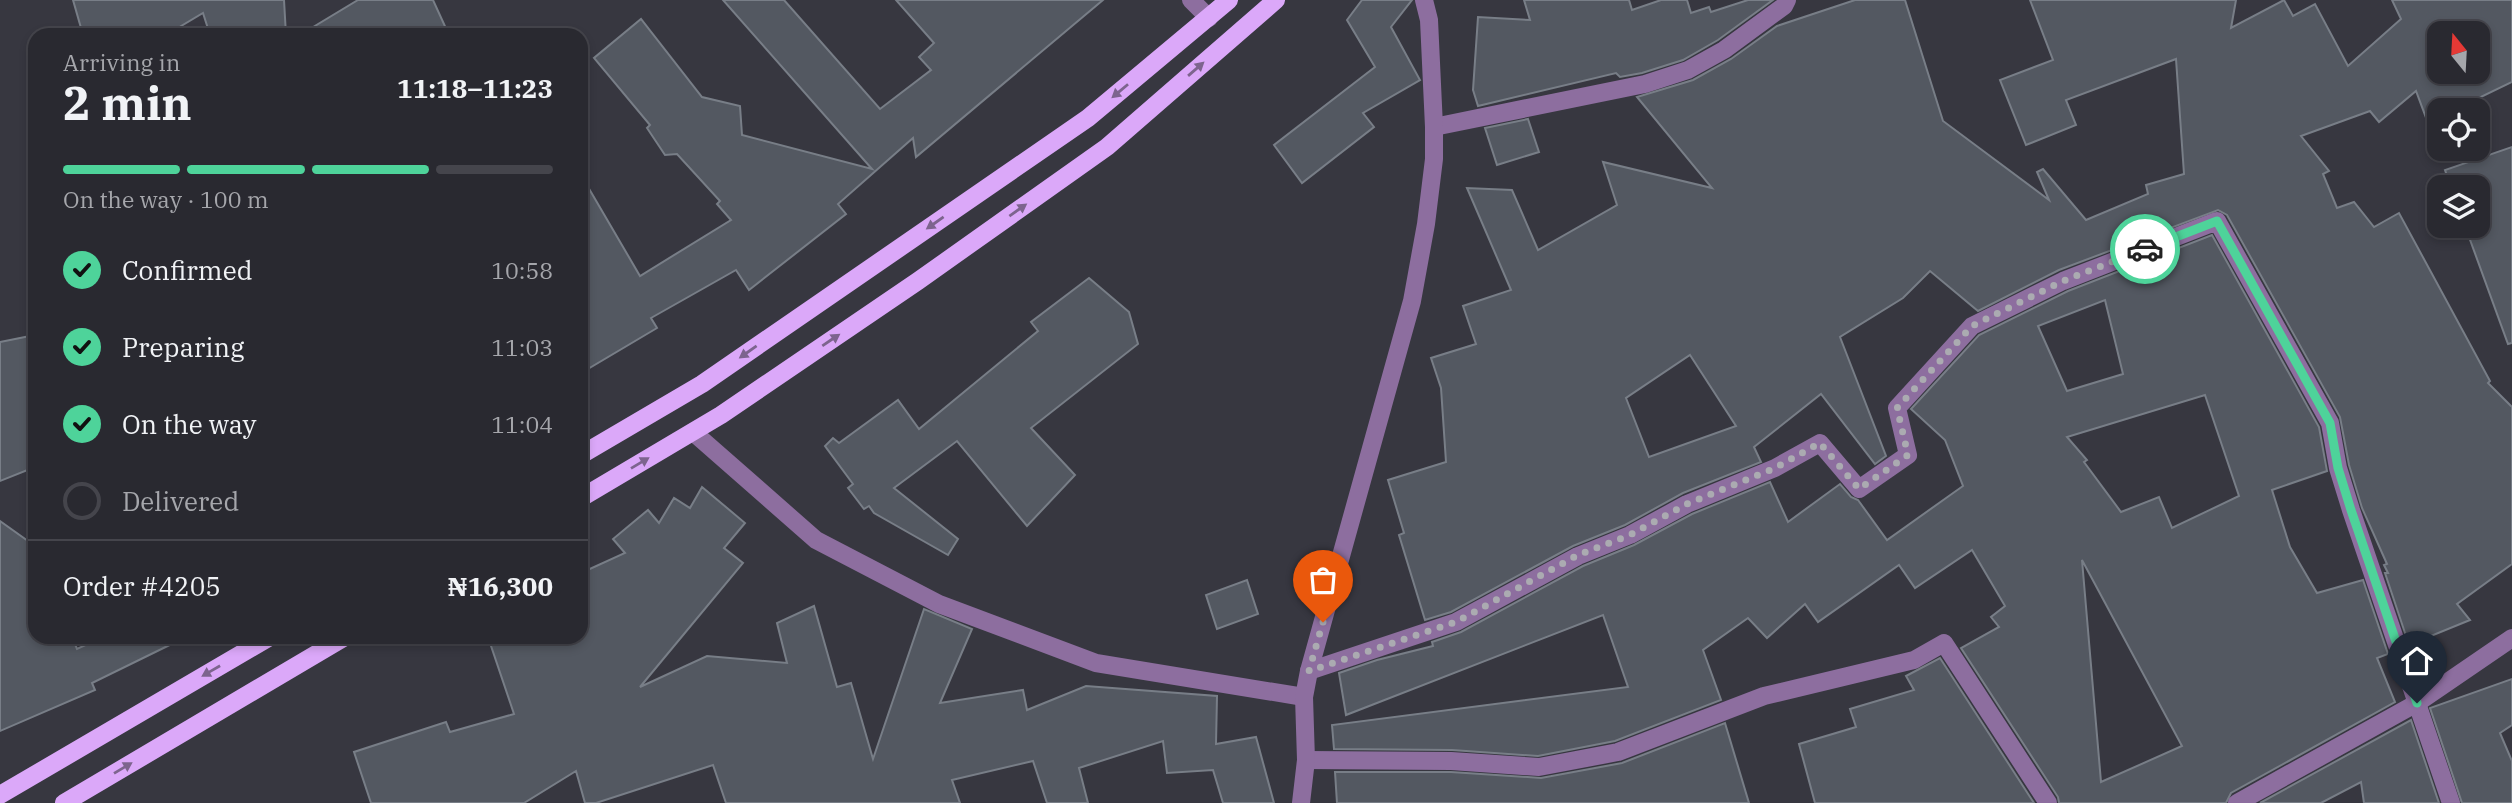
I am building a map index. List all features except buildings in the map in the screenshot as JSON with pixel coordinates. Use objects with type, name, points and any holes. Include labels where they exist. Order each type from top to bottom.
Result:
[{"type":"main road","points":[[588,451],[702,384],[1088,118],[1229,0]]},
{"type":"main road","points":[[588,494],[721,415],[918,281],[1107,147],[1276,0]]},
{"type":"main road","points":[[0,795],[258,644]]},
{"type":"main road","points":[[64,803],[333,644]]},
{"type":"street","points":[[1191,0],[1209,18]]},
{"type":"street","points":[[1301,803],[1306,760],[1304,697],[1309,671],[1412,301],[1426,225],[1434,159],[1434,127],[1429,20],[1424,0]]},
{"type":"street","points":[[1434,127],[1645,84],[1688,70],[1724,50],[1784,6],[1787,0]]},
{"type":"street","points":[[1309,671],[1456,622],[1578,555],[1630,535],[1687,504],[1775,468],[1820,443],[1859,489],[1908,455],[1897,408],[1972,326],[2063,281],[2217,221],[2330,423],[2338,468],[2351,510],[2451,803]]},
{"type":"street","points":[[693,432],[816,540],[939,604],[1096,663],[1304,697]]},
{"type":"street","points":[[2237,803],[2417,703],[2512,638]]},
{"type":"street","points":[[1306,760],[1451,761],[1539,767],[1618,752],[1764,696],[1914,660],[1944,643],[2048,803]]},
{"type":"way so far","points":[[1323,622],[1309,671],[1456,622],[1578,555],[1630,535],[1687,504],[1775,468],[1820,443],[1859,489],[1908,455],[1897,408],[1972,326],[2063,281],[2145,249]]},
{"type":"route","points":[[2145,249],[2217,221],[2330,423],[2338,468],[2351,510],[2417,703]]}]
